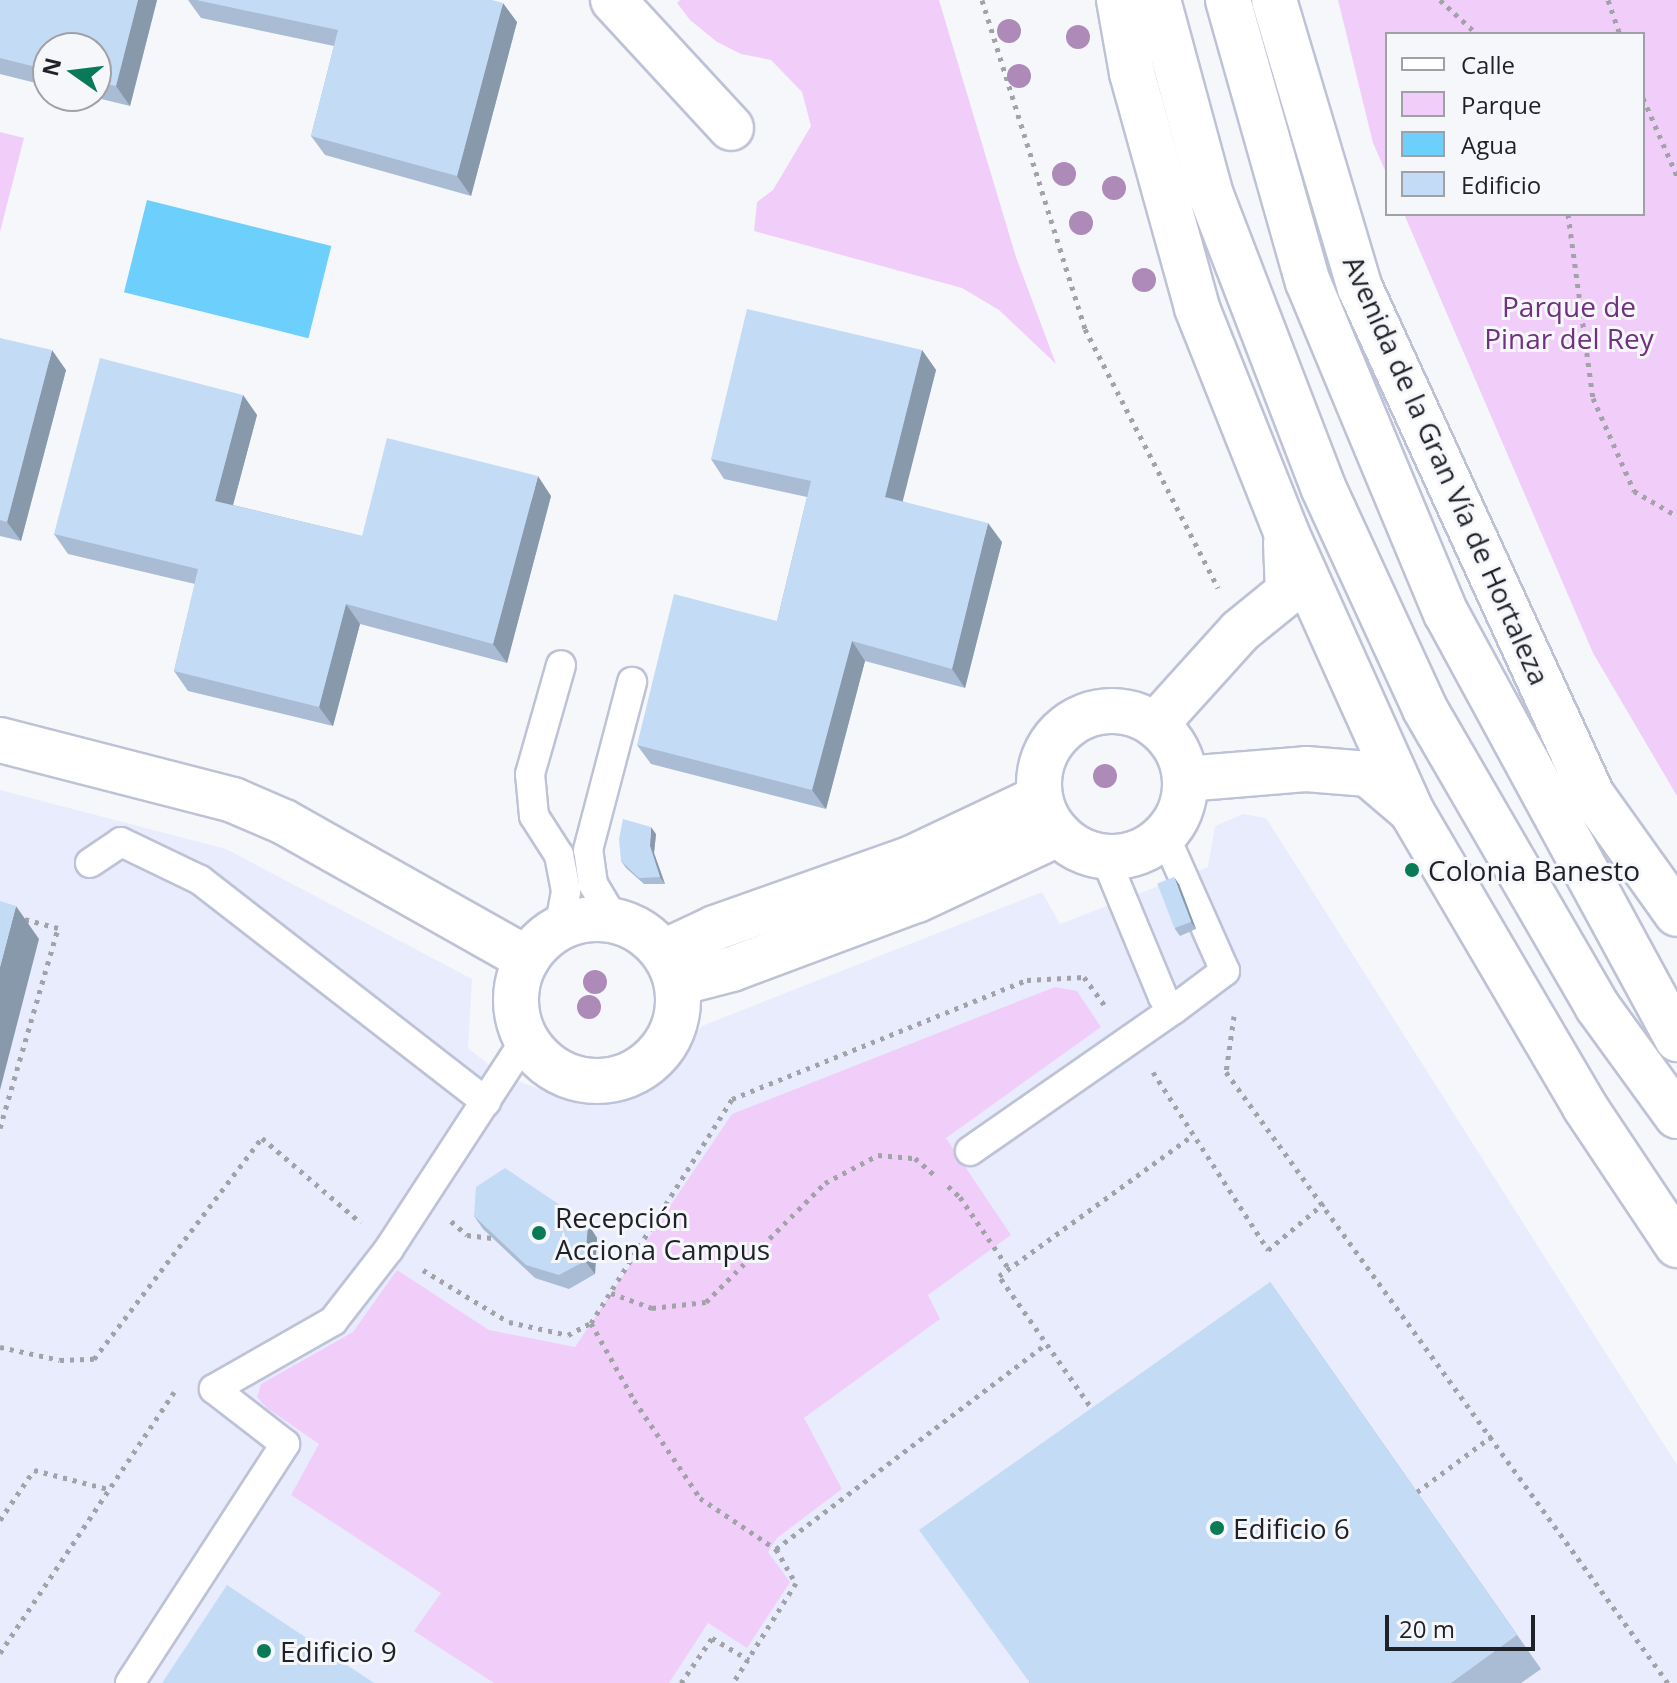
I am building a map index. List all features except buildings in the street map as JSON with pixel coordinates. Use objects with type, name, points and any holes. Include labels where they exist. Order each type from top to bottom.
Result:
[{"type":"street","points":[[613,0],[731,128]]},
{"type":"street","points":[[1119,0],[1132,73],[1197,308],[1286,532],[1412,812],[1585,1107],[1677,1245]]},
{"type":"street","points":[[1158,0],[1211,195],[1323,487],[1425,709],[1597,1006],[1677,1116]]},
{"type":"street","name":"Avenida de la Gran Vía de Hortaleza","points":[[1228,0],[1308,282],[1446,613],[1677,1039]]},
{"type":"street","name":"Avenida de la Gran Vía de Hortaleza","points":[[1274,0],[1360,288],[1592,795],[1677,914]]},
{"type":"street","points":[[1156,724],[1240,631],[1288,592],[1286,532]]},
{"type":"street","points":[[1109,710],[1133,713],[1156,724],[1181,758],[1185,779],[1184,800],[1165,836],[1137,853],[1105,857],[1079,850],[1049,816],[1039,772],[1047,749],[1063,728],[1084,715],[1109,710]]},
{"type":"street","points":[[0,740],[233,800],[284,822],[527,959]]},
{"type":"street","points":[[1185,779],[1306,769],[1368,774],[1412,812]]},
{"type":"street","points":[[671,968],[715,928],[910,859],[1049,816]]},
{"type":"street","points":[[581,920],[615,921],[648,935],[671,968],[679,1009],[672,1034],[658,1056],[637,1072],[613,1081],[587,1082],[562,1075],[541,1060],[525,1040],[517,1013],[517,986],[527,959],[541,941],[559,928],[581,920]]},
{"type":"lane","points":[[559,928],[566,891],[559,855],[534,816],[530,774],[561,665]]},
{"type":"lane","points":[[615,921],[593,884],[588,850],[632,682]]},
{"type":"lane","points":[[970,1151],[1225,971],[1165,836]]},
{"type":"lane","points":[[90,863],[121,842],[200,880],[486,1102]]},
{"type":"lane","points":[[1105,857],[1163,997],[1173,1010]]},
{"type":"lane","points":[[130,1683],[285,1444],[214,1389],[333,1321],[389,1249],[525,1040]]},
{"type":"path","points":[[982,0],[1085,329],[1240,631]]},
{"type":"path","points":[[1440,0],[1475,32]]},
{"type":"path","points":[[1608,0],[1619,32]]},
{"type":"path","points":[[1645,103],[1677,176]]},
{"type":"path","points":[[1568,216],[1593,398],[1634,491],[1677,516]]},
{"type":"path","points":[[0,1128],[58,928],[14,916]]},
{"type":"path","points":[[0,1347],[60,1360],[94,1359],[262,1138],[389,1249],[509,1322],[568,1335],[591,1323],[732,1099],[1027,980],[1084,977],[1130,1040],[1268,1250],[1324,1203]]},
{"type":"path","points":[[1234,1013],[1226,1072],[1324,1203],[1668,1683]]},
{"type":"path","points":[[1098,1417],[999,1276],[1193,1135]]},
{"type":"path","points":[[611,1293],[652,1308],[706,1302],[825,1183],[878,1155],[915,1158],[960,1197],[1009,1269]]},
{"type":"path","points":[[591,1323],[634,1400],[700,1498],[776,1549],[796,1583],[733,1683]]},
{"type":"path","points":[[776,1549],[1046,1344]]},
{"type":"path","points":[[0,1653],[172,1392],[214,1389]]},
{"type":"path","points":[[1417,1492],[1492,1436]]},
{"type":"path","points":[[0,1520],[34,1470],[108,1489]]},
{"type":"path","points":[[681,1683],[712,1638],[749,1660]]},
{"type":"shaded area","points":[[0,790],[226,849],[472,979],[468,1048],[503,1076],[563,1097],[607,1099],[654,1087],[702,1026],[1042,892],[1060,924],[1208,867],[1215,826],[1243,814],[1266,818],[1677,1465],[1677,1683],[0,1683]]},
{"type":"green space","points":[[680,0],[939,0],[1016,257],[1056,364],[999,310],[962,288],[754,231],[757,202],[773,190],[811,126],[802,92],[771,60],[741,54],[717,42],[690,20],[677,3]]},
{"type":"green space","name":"Parque de Pinar del Rey","points":[[1338,0],[1677,0],[1677,796],[1593,653],[1405,216],[1645,216],[1645,32],[1385,32],[1385,170],[1373,143]]},
{"type":"green space","points":[[0,132],[24,138],[0,232]]},
{"type":"green space","points":[[1055,987],[1077,991],[1101,1027],[946,1138],[1011,1235],[928,1295],[940,1319],[804,1418],[842,1489],[777,1538],[768,1552],[790,1582],[747,1648],[708,1623],[669,1683],[494,1683],[414,1631],[441,1593],[291,1495],[319,1444],[267,1408],[257,1397],[261,1384],[353,1332],[397,1270],[489,1330],[575,1347],[732,1114]]},
{"type":"water","points":[[147,200],[331,246],[308,338],[124,292]]},
{"type":"place","name":"Colonia Banesto","points":[[1412,870]]},
{"type":"place","name":"Recepción Acciona Campus","points":[[539,1233]]},
{"type":"place","name":"Edificio 6","points":[[1217,1528]]},
{"type":"place","name":"Edificio 9","points":[[264,1651]]}]
